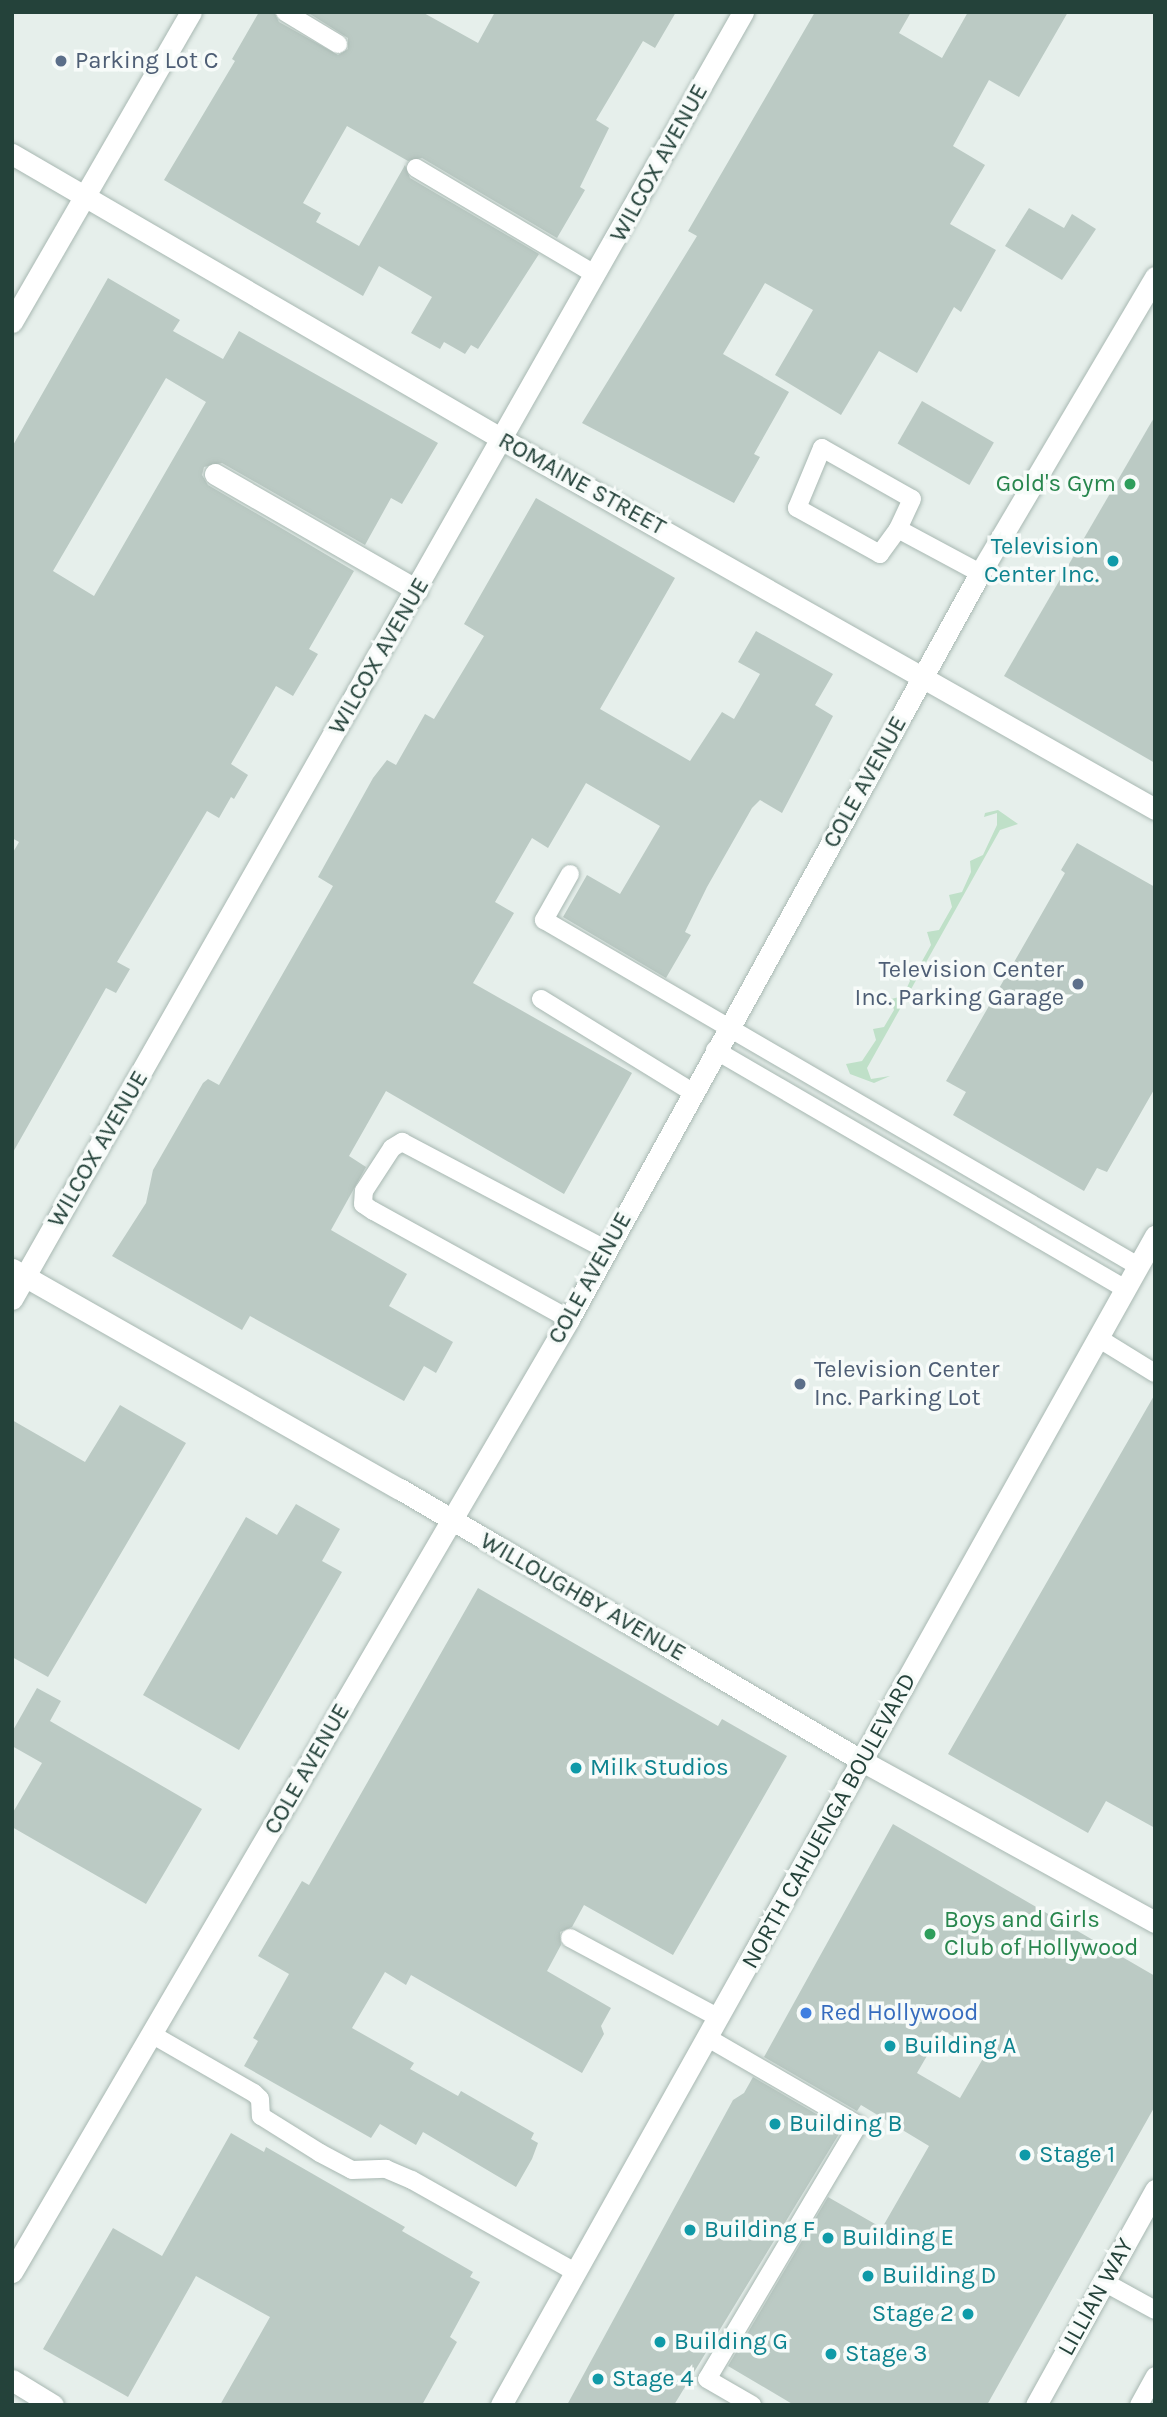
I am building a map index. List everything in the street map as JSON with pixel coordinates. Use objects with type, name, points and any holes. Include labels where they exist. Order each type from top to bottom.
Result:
[{"type":"street","points":[[12,322],[191,12]]},
{"type":"street","name":"WILCOX AVENUE","points":[[12,1299],[19,1273],[503,440],[596,275],[736,15]]},
{"type":"street","name":"ROMAINE STREET","points":[[12,154],[503,440],[1155,809]]},
{"type":"street","name":"COLE AVENUE","points":[[12,2272],[153,2035],[569,1319],[980,573],[1155,277]]},
{"type":"street","points":[[215,474],[416,590]]},
{"type":"street","name":"NORTH CAHUENGA BOULEVARD","points":[[501,2405],[864,1762],[1155,1236]]},
{"type":"street","name":"WILLOUGHBY AVENUE","points":[[19,1273],[864,1762],[1155,1922]]},
{"type":"street","name":"LILLIAN WAY","points":[[1036,2405],[1155,2190]]},
{"type":"street","points":[[12,2380],[53,2405]]},
{"type":"lane","points":[[285,12],[338,44]]},
{"type":"lane","points":[[416,168],[596,275]]},
{"type":"lane","points":[[822,448],[912,499],[898,529],[880,554],[797,508],[822,448]]},
{"type":"lane","points":[[898,529],[980,573]]},
{"type":"lane","points":[[570,874],[544,920],[729,1025],[1138,1266]]},
{"type":"lane","points":[[541,999],[692,1092]]},
{"type":"lane","points":[[715,1051],[1125,1289]]},
{"type":"lane","points":[[569,1319],[373,1211],[363,1204],[364,1191],[392,1148],[402,1142],[607,1250]]},
{"type":"lane","points":[[1098,1338],[1155,1373]]},
{"type":"lane","points":[[570,1938],[719,2018]]},
{"type":"lane","points":[[153,2035],[254,2094],[260,2099],[261,2116],[273,2127],[352,2171],[386,2169],[412,2180],[575,2272]]},
{"type":"lane","points":[[708,2038],[858,2125],[707,2379],[752,2405]]},
{"type":"lane","points":[[1104,2282],[1155,2310]]},
{"type":"lane","points":[[1139,2405],[1155,2376]]},
{"type":"green space","points":[[998,810],[1018,824],[1000,830],[867,1068],[871,1079],[890,1076],[874,1083],[850,1074],[846,1064],[862,1061],[876,1040],[873,1029],[884,1027],[894,1010],[891,999],[903,996],[910,981],[907,968],[921,963],[931,945],[927,932],[939,930],[952,907],[949,895],[962,892],[971,872],[970,861],[983,855],[997,825],[997,813],[984,817],[985,813]]},
{"type":"building","points":[[259,12],[274,12],[279,22],[338,55],[348,49],[348,38],[307,12],[422,12],[478,43],[495,12],[676,12],[655,48],[643,41],[596,120],[609,128],[580,187],[585,190],[557,238],[422,158],[408,161],[347,126],[303,203],[321,213],[316,222],[359,246],[405,165],[410,178],[539,254],[478,349],[471,345],[465,354],[444,342],[440,349],[411,333],[432,297],[379,266],[363,296],[164,180],[235,61],[232,59]]},
{"type":"building","points":[[815,12],[911,12],[899,33],[942,58],[968,12],[1068,12],[1019,97],[989,80],[953,146],[985,165],[950,224],[996,250],[961,312],[954,307],[917,373],[879,351],[841,415],[775,375],[813,310],[765,283],[723,354],[789,392],[754,454],[760,457],[734,503],[582,423],[697,236],[688,231]]},
{"type":"building","points":[[1029,208],[1064,228],[1072,214],[1096,229],[1062,280],[1005,246]]},
{"type":"building","points":[[108,278],[180,320],[173,331],[223,359],[239,331],[438,443],[402,504],[391,498],[365,545],[222,463],[204,467],[202,475],[208,485],[354,571],[309,649],[318,654],[293,696],[276,686],[231,764],[248,775],[234,799],[231,797],[219,818],[207,811],[117,962],[130,969],[116,993],[106,988],[12,1154],[12,854],[19,842],[12,838],[12,447]],"holes":[[[166,378],[206,402],[94,596],[53,571]]]},
{"type":"building","points":[[922,401],[994,443],[969,485],[898,443]]},
{"type":"building","name":"Television Center Inc.","points":[[1155,416],[1155,763],[1004,676]]},
{"type":"building","points":[[536,498],[675,578],[600,709],[690,761],[722,712],[734,719],[760,674],[738,662],[756,631],[833,674],[815,705],[833,716],[782,813],[760,800],[752,808],[707,887],[685,932],[691,935],[666,978],[563,917],[587,875],[620,894],[660,826],[586,783],[548,848],[532,838],[495,902],[514,913],[473,983],[632,1073],[564,1194],[386,1091],[349,1156],[366,1167],[331,1230],[407,1274],[389,1306],[453,1342],[436,1373],[424,1366],[404,1401],[250,1316],[242,1330],[112,1256],[146,1203],[153,1170],[203,1083],[208,1079],[219,1085],[333,886],[318,877],[373,778],[387,760],[396,765],[425,714],[434,719],[484,636],[464,624]]},
{"type":"building","name":"Television Center Inc. Parking Garage","points":[[1077,843],[1155,887],[1155,1088],[1107,1172],[1097,1168],[1084,1191],[953,1115],[966,1092],[946,1081],[1065,873],[1061,870]]},
{"type":"building","points":[[1155,1394],[1155,1828],[1106,1801],[1088,1833],[948,1754]]},
{"type":"building","points":[[120,1405],[186,1443],[48,1677],[12,1657],[12,1420],[85,1462]]},
{"type":"building","points":[[296,1504],[340,1529],[322,1561],[342,1572],[239,1750],[143,1695],[246,1517],[277,1535]]},
{"type":"building","name":"Milk Studios","points":[[478,1588],[718,1726],[722,1719],[787,1756],[673,1955],[584,1905],[572,1927],[560,1932],[561,1945],[547,1971],[611,2008],[601,2026],[604,2034],[582,2073],[411,1975],[406,1985],[385,1972],[352,2028],[414,2063],[410,2069],[458,2096],[461,2091],[534,2133],[531,2139],[538,2143],[516,2187],[423,2132],[416,2145],[380,2124],[371,2138],[244,2066],[258,2041],[253,2038],[289,1974],[258,1956],[302,1881],[309,1885]]},
{"type":"building","points":[[37,1688],[61,1701],[50,1721],[202,1809],[146,1904],[12,1827],[12,1814],[42,1763],[12,1746],[12,1732]]},
{"type":"building","points":[[893,1824],[1155,1976],[1155,2106],[987,2405],[794,2405],[728,2366],[828,2197],[882,2228],[929,2146],[861,2105],[857,2111],[764,2057]],"holes":[[[942,2030],[985,2055],[960,2098],[917,2073]]]},
{"type":"building","points":[[753,2077],[842,2129],[674,2405],[567,2405],[733,2100],[744,2093]]},
{"type":"building","points":[[231,2133],[264,2152],[266,2147],[405,2227],[402,2231],[473,2272],[470,2277],[480,2282],[450,2337],[457,2342],[422,2405],[220,2405],[270,2317],[196,2276],[128,2397],[43,2349],[113,2228],[162,2256]]},
{"type":"place","name":"Parking Lot C","points":[[61,61]]},
{"type":"place","name":"Gold's Gym","points":[[1130,484]]},
{"type":"place","name":"Television Center Inc.","points":[[1113,561]]},
{"type":"place","name":"Television Center Inc. Parking Garage","points":[[1078,984]]},
{"type":"place","name":"Television Center Inc. Parking Lot","points":[[800,1384]]},
{"type":"place","name":"Milk Studios","points":[[576,1768]]},
{"type":"place","name":"Boys and Girls Club of Hollywood","points":[[930,1934]]},
{"type":"place","name":"Red Hollywood","points":[[806,2013]]},
{"type":"place","name":"Building A","points":[[890,2046]]},
{"type":"place","name":"Building B","points":[[775,2124]]},
{"type":"place","name":"Stage 1","points":[[1025,2155]]},
{"type":"place","name":"Building F","points":[[690,2230]]},
{"type":"place","name":"Building E","points":[[828,2238]]},
{"type":"place","name":"Building D","points":[[868,2276]]},
{"type":"place","name":"Stage 2","points":[[968,2314]]},
{"type":"place","name":"Building G","points":[[660,2342]]},
{"type":"place","name":"Stage 3","points":[[831,2354]]},
{"type":"place","name":"Stage 4","points":[[598,2379]]}]
